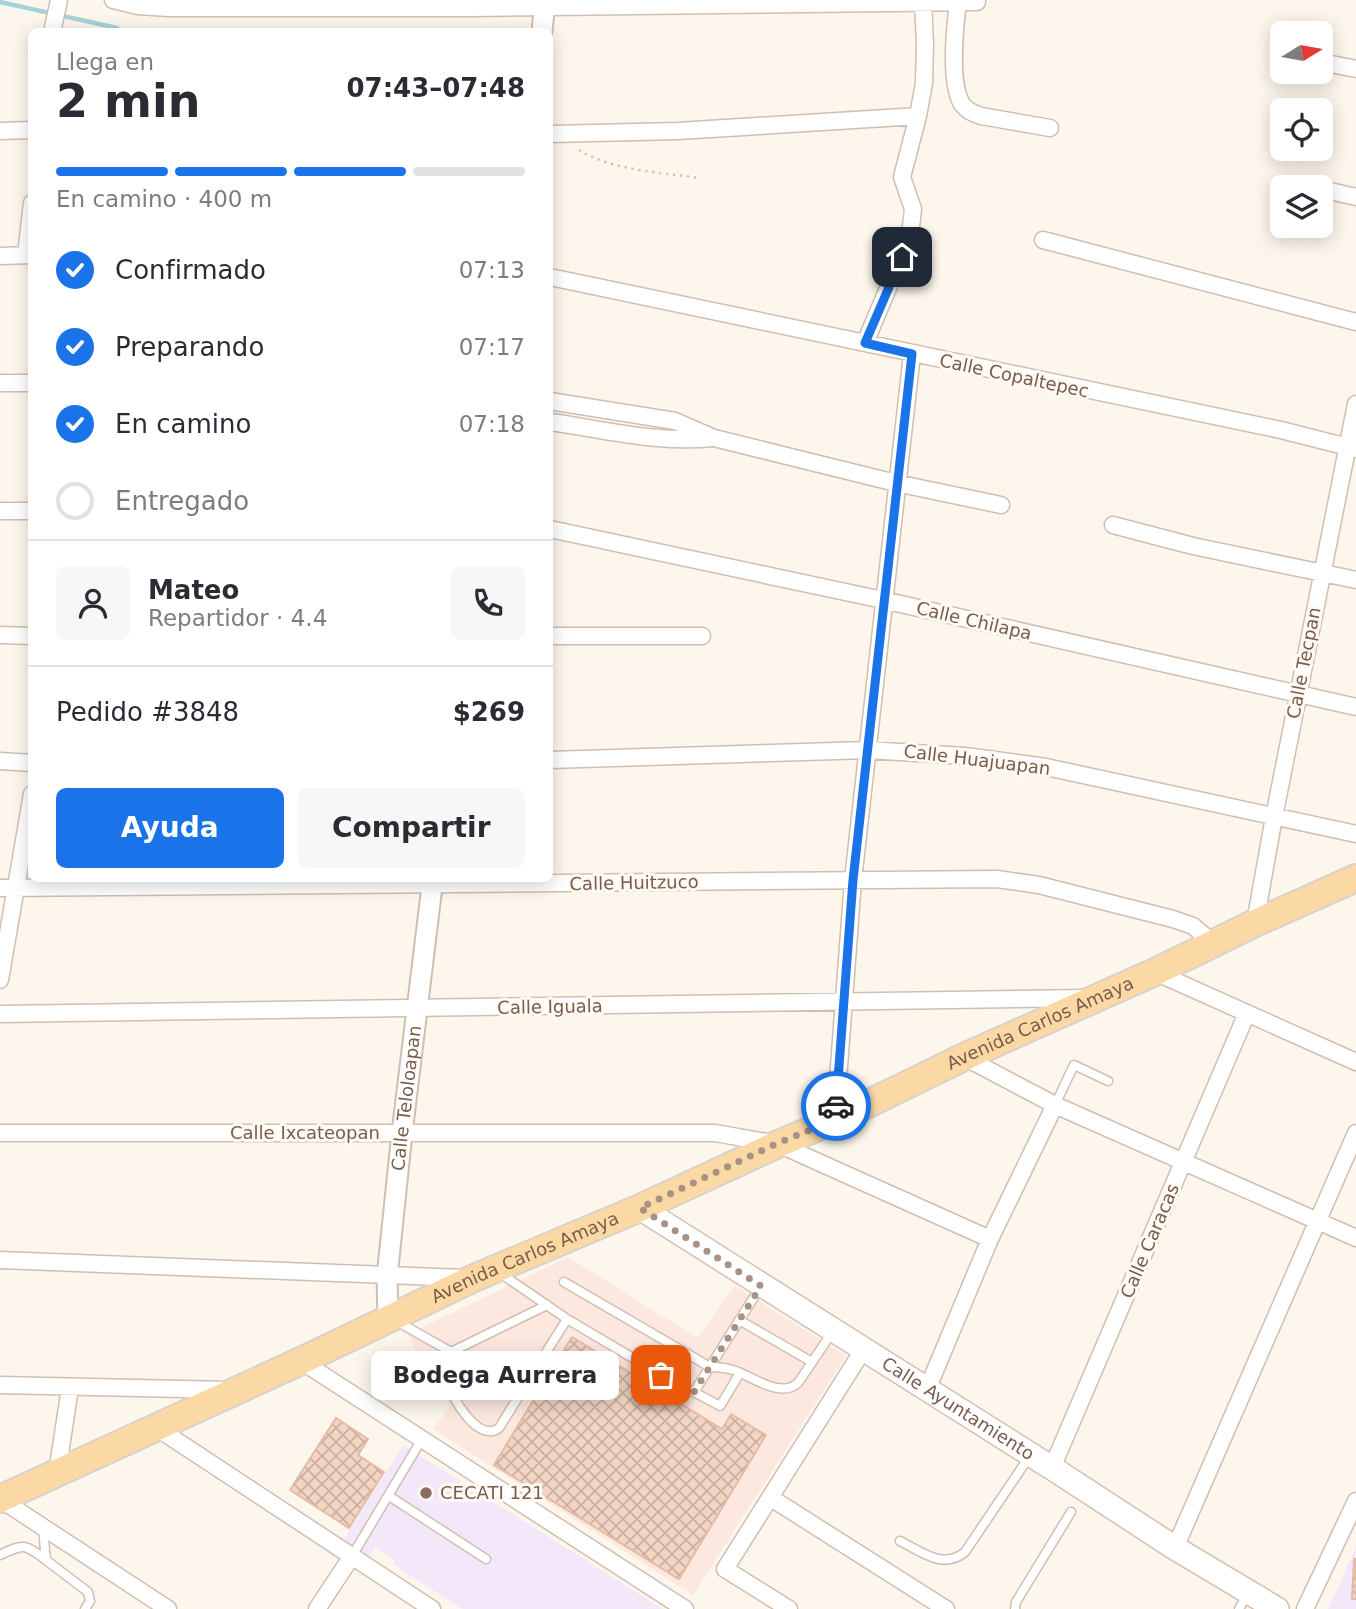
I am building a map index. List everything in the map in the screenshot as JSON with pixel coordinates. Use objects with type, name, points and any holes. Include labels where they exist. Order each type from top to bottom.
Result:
[{"type":"main road","name":"Avenida Carlos Amaya","points":[[0,1499],[484,1274],[640,1208],[778,1143],[835,1120],[964,1057],[1356,878]]},
{"type":"main road","name":"Calle Ayuntamiento","points":[[640,1208],[1175,1548],[1244,1601],[1277,1609]]},
{"type":"street","points":[[53,28],[59,0]]},
{"type":"street","points":[[113,0],[138,6],[169,8],[545,3],[977,2]]},
{"type":"street","points":[[865,343],[910,236],[913,209],[902,177],[918,116],[925,57],[923,2]]},
{"type":"street","points":[[958,2],[954,47],[959,97],[965,108],[981,116],[1050,128]]},
{"type":"street","points":[[542,28],[545,3]]},
{"type":"street","points":[[1334,65],[1356,69]]},
{"type":"street","points":[[553,134],[678,131],[918,116]]},
{"type":"street","points":[[0,131],[28,131]]},
{"type":"street","points":[[1333,192],[1356,197]]},
{"type":"street","points":[[1043,240],[1356,323]]},
{"type":"street","points":[[0,256],[28,255]]},
{"type":"street","name":"Calle Copaltepec","points":[[553,277],[1281,430],[1352,448]]},
{"type":"street","points":[[835,1120],[853,880],[912,354]]},
{"type":"street","points":[[0,383],[28,383]]},
{"type":"street","points":[[553,401],[675,421],[714,438],[896,483],[1001,505]]},
{"type":"street","name":"Calle Tecpan","points":[[1255,923],[1322,573],[1352,448],[1356,404]]},
{"type":"street","points":[[553,422],[670,439],[714,438]]},
{"type":"street","points":[[0,512],[28,511]]},
{"type":"street","points":[[1113,525],[1193,546],[1356,580]]},
{"type":"street","name":"Calle Chilapa","points":[[553,530],[883,600],[1356,707]]},
{"type":"street","points":[[0,635],[28,636]]},
{"type":"street","points":[[553,636],[702,636]]},
{"type":"street","name":"Calle Huajuapan","points":[[553,760],[868,750],[965,756],[1046,767],[1356,834]]},
{"type":"street","points":[[0,761],[28,763]]},
{"type":"street","points":[[0,980],[8,888],[28,810]]},
{"type":"street","name":"Calle Huitzuco","points":[[553,881],[997,879],[1039,885],[1173,919],[1193,926],[1213,943]]},
{"type":"street","name":"Calle Huitzuco","points":[[8,888],[433,882]]},
{"type":"street","name":"Calle Teloloapan","points":[[388,1319],[387,1277],[416,1009],[433,882]]},
{"type":"street","points":[[1155,972],[1356,1062]]},
{"type":"street","name":"Calle Iguala","points":[[0,1014],[1099,997]]},
{"type":"street","name":"Calle Caracas","points":[[1052,1468],[1247,1013]]},
{"type":"street","points":[[964,1057],[1055,1105],[1356,1238]]},
{"type":"street","points":[[927,1390],[990,1239],[1055,1105]]},
{"type":"street","name":"Calle Ixcateopan","points":[[0,1133],[715,1133],[778,1143],[990,1239]]},
{"type":"street","points":[[1175,1548],[1356,1133]]},
{"type":"street","points":[[0,1260],[387,1277],[484,1274]]},
{"type":"street","points":[[789,1609],[725,1569],[863,1350]]},
{"type":"street","points":[[301,1361],[685,1609]]},
{"type":"street","points":[[0,1385],[235,1390]]},
{"type":"street","points":[[57,1473],[70,1388]]},
{"type":"street","points":[[157,1428],[432,1609]]},
{"type":"street","points":[[771,1498],[946,1609]]},
{"type":"street","points":[[0,1499],[167,1609]]},
{"type":"street","points":[[1305,1609],[1356,1501]]},
{"type":"street","points":[[317,1609],[352,1556]]},
{"type":"lane","points":[[1055,1105],[1072,1066],[1108,1081]]},
{"type":"lane","points":[[484,1274],[547,1305],[685,1389],[720,1406],[740,1373]]},
{"type":"lane","points":[[564,1282],[710,1367],[740,1373],[778,1388],[789,1389],[798,1383],[833,1331]]},
{"type":"lane","points":[[694,1392],[761,1286]]},
{"type":"lane","points":[[451,1352],[547,1305]]},
{"type":"lane","points":[[388,1319],[406,1326],[451,1352],[518,1395]]},
{"type":"lane","points":[[451,1352],[447,1380],[459,1407],[483,1430],[495,1431],[567,1319]]},
{"type":"lane","points":[[739,1320],[812,1362]]},
{"type":"lane","points":[[352,1556],[422,1439]]},
{"type":"lane","points":[[900,1541],[940,1561],[960,1556],[1031,1455]]},
{"type":"lane","points":[[389,1496],[486,1559]]},
{"type":"lane","points":[[1015,1609],[1016,1601],[1071,1512]]},
{"type":"lane","points":[[43,1529],[46,1560]]},
{"type":"lane","points":[[0,1555],[24,1545],[90,1595],[85,1609]]},
{"type":"path","points":[[553,134],[592,158],[637,169],[700,178]]},
{"type":"shaded area","points":[[568,1257],[697,1338],[735,1286],[846,1356],[693,1595],[433,1429],[451,1405],[427,1373],[408,1334]]},
{"type":"shaded area","name":"CECATI 121","points":[[403,1445],[663,1609],[462,1609],[393,1564],[395,1560],[375,1547],[369,1557],[343,1541]]},
{"type":"shaded area","points":[[1356,1547],[1356,1609],[1328,1609]]},
{"type":"building","points":[[572,1337],[722,1429],[731,1414],[766,1435],[679,1579],[494,1465]]},
{"type":"building","points":[[336,1418],[368,1439],[358,1455],[384,1472],[349,1528],[290,1490]]},
{"type":"building","points":[[1354,1559],[1356,1599],[1352,1599]]},
{"type":"waterway","points":[[0,2],[117,28]]},
{"type":"way so far","points":[[661,1375],[694,1392],[761,1286],[640,1208],[778,1143],[835,1120],[836,1106]]},
{"type":"place","name":"Bodega Aurrera","points":[[661,1375]]},
{"type":"place","name":"CECATI 121","points":[[426,1493]]},
{"type":"route","points":[[836,1106],[853,880],[912,354],[865,343],[902,257]]}]
